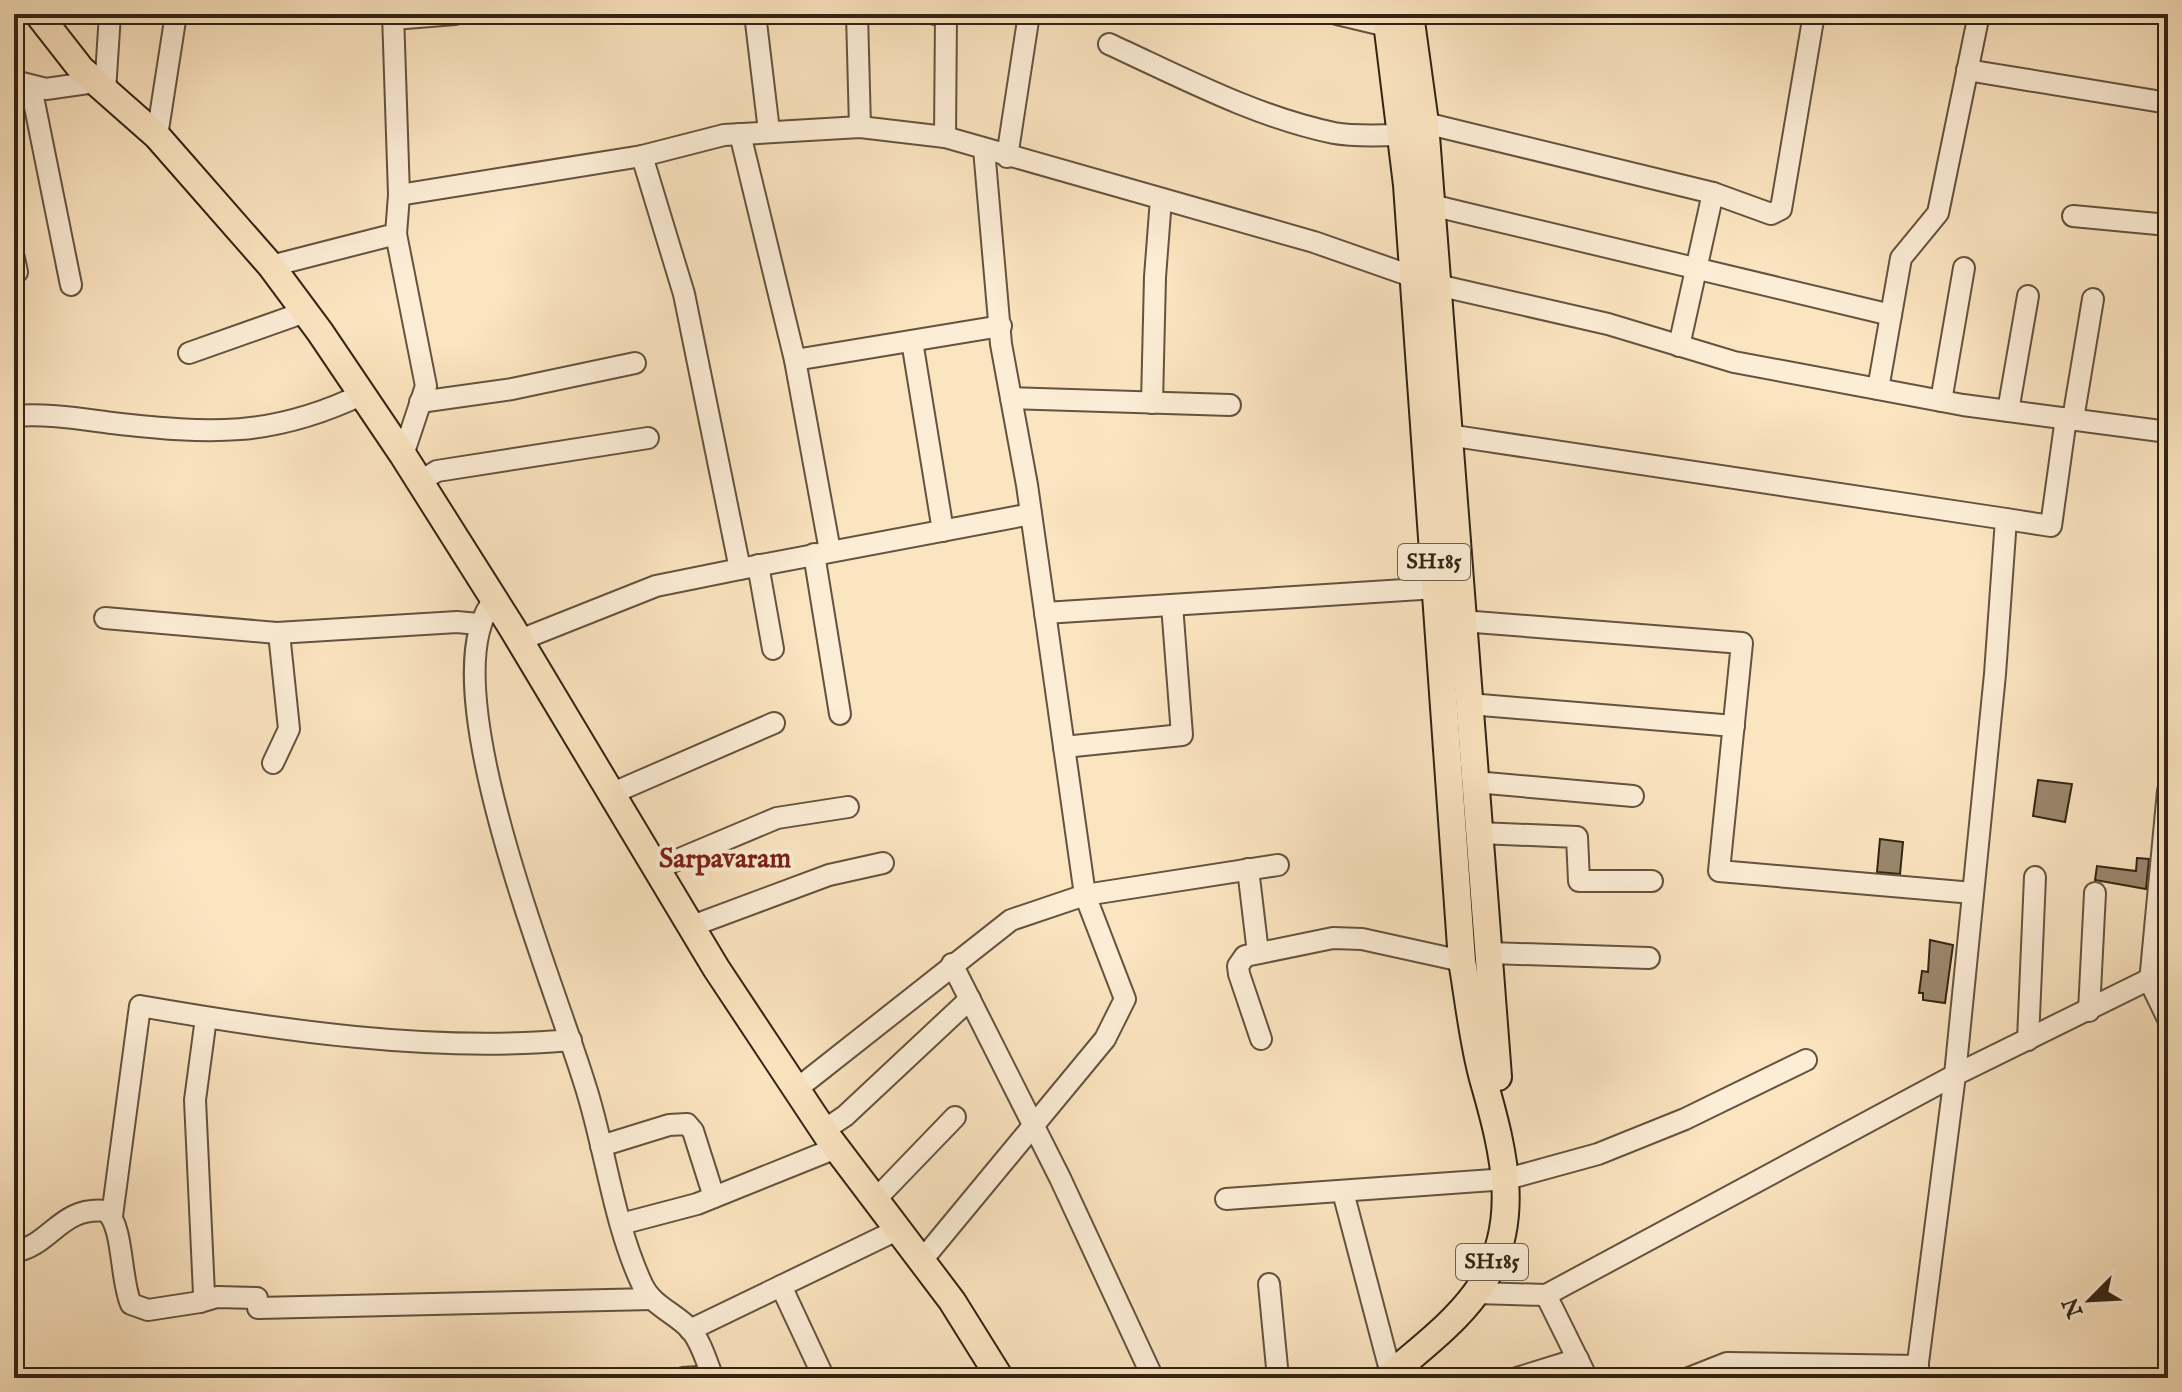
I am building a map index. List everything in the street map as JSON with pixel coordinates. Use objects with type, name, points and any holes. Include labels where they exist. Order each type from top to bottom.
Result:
[{"type":"main road","points":[[38,14],[100,87],[157,136],[271,266],[363,394],[520,640],[716,968],[830,1139],[923,1259],[1000,1378]]},
{"type":"main road","name":"SH185","points":[[1394,18],[1413,129],[1431,205],[1490,953],[1498,1077],[1494,1108]]},
{"type":"main road","name":"SH185","points":[[1389,1376],[1476,1293],[1505,1225],[1507,1179],[1494,1108],[1484,1081],[1462,961],[1412,277],[1413,129]]},
{"type":"street","points":[[71,285],[23,84],[46,89],[100,87],[110,14]]},
{"type":"street","points":[[157,136],[176,14]]},
{"type":"street","points":[[403,455],[426,386],[396,234],[399,195],[393,16],[455,14]]},
{"type":"street","points":[[755,14],[769,131]]},
{"type":"street","points":[[857,14],[860,127]]},
{"type":"street","points":[[935,14],[946,14],[945,137]]},
{"type":"street","points":[[1007,157],[1029,14]]},
{"type":"street","points":[[1337,14],[1394,18]]},
{"type":"street","points":[[1109,44],[1204,88],[1335,133],[1413,129],[1713,193],[1771,214],[1781,209],[1814,14]]},
{"type":"street","points":[[1878,389],[1901,258],[1938,213],[1979,14]]},
{"type":"street","points":[[1967,70],[2168,103]]},
{"type":"street","points":[[399,195],[642,156],[724,135],[860,127],[945,137],[1314,242],[1437,285],[1608,324],[1734,362],[1941,401],[2168,432]]},
{"type":"street","points":[[740,134],[795,360],[822,553],[840,714]]},
{"type":"street","points":[[923,1259],[1035,1129],[1105,1039],[1125,999],[1085,895],[1001,326],[984,149]]},
{"type":"street","points":[[642,156],[684,294],[749,567],[773,649]]},
{"type":"street","points":[[1679,346],[1713,193]]},
{"type":"street","points":[[1152,403],[1155,277],[1161,199]]},
{"type":"street","points":[[1431,205],[1891,315]]},
{"type":"street","points":[[2073,216],[2168,225]]},
{"type":"street","points":[[271,266],[396,234]]},
{"type":"street","points":[[1941,401],[1964,268]]},
{"type":"street","points":[[2008,411],[2028,296]]},
{"type":"street","points":[[1448,435],[2051,526],[2093,299]]},
{"type":"street","points":[[189,353],[305,312]]},
{"type":"street","points":[[795,360],[1001,326]]},
{"type":"street","points":[[912,341],[943,531]]},
{"type":"street","points":[[420,402],[512,389],[635,363]]},
{"type":"street","points":[[14,416],[219,433],[270,428],[324,413],[363,394]]},
{"type":"street","points":[[1011,398],[1230,405]]},
{"type":"street","points":[[419,482],[437,471],[648,438]]},
{"type":"street","points":[[520,640],[656,586],[1031,514]]},
{"type":"street","points":[[1689,1378],[1727,1363],[1755,1371],[1917,1372],[1955,1075],[1995,674],[2006,519]]},
{"type":"street","points":[[1045,613],[1436,588]]},
{"type":"street","points":[[494,600],[478,624],[474,646],[476,690],[506,854],[571,1040],[621,1224],[643,1288],[690,1330],[713,1377],[683,1378]]},
{"type":"street","points":[[1064,747],[1182,735],[1172,605]]},
{"type":"street","points":[[105,618],[279,633],[457,622],[478,624]]},
{"type":"street","points":[[1462,621],[1742,643],[1719,871],[1973,893]]},
{"type":"street","points":[[273,763],[289,729],[279,633]]},
{"type":"street","points":[[1469,704],[1734,726]]},
{"type":"street","points":[[613,793],[774,723]]},
{"type":"street","points":[[1475,782],[1633,796]]},
{"type":"street","points":[[2168,791],[2150,982],[2168,1019]]},
{"type":"street","points":[[658,868],[777,818],[848,807]]},
{"type":"street","points":[[1479,833],[1577,837],[1579,881],[1652,881]]},
{"type":"street","points":[[692,926],[829,875],[883,863]]},
{"type":"street","points":[[798,1088],[1011,920],[1085,895],[1278,865]]},
{"type":"street","points":[[1248,869],[1258,953]]},
{"type":"street","points":[[2028,1040],[2035,877]]},
{"type":"street","points":[[2089,1011],[2095,893]]},
{"type":"street","points":[[1261,1039],[1238,966],[1245,956],[1333,938],[1362,939],[1462,961]]},
{"type":"street","points":[[1490,953],[1649,958]]},
{"type":"street","points":[[952,964],[1035,1129],[1153,1378]]},
{"type":"street","points":[[1476,1293],[1546,1295],[1955,1075],[2150,982],[2168,970]]},
{"type":"street","points":[[621,1224],[714,1197],[830,1139],[845,1116],[970,999]]},
{"type":"street","points":[[571,1040],[530,1044],[328,1033],[206,1018],[140,1006],[112,1216],[123,1285],[131,1304],[148,1310],[217,1297],[258,1303],[652,1299]]},
{"type":"street","points":[[200,1302],[204,1294],[195,1100],[206,1018]]},
{"type":"street","points":[[1226,1199],[1507,1179],[1598,1154],[1685,1119],[1806,1060]]},
{"type":"street","points":[[875,1200],[955,1117]]},
{"type":"street","points":[[601,1146],[678,1122],[687,1124],[714,1197]]},
{"type":"street","points":[[1343,1192],[1389,1376]]},
{"type":"street","points":[[14,1252],[36,1243],[73,1214],[95,1210],[112,1216]]},
{"type":"street","points":[[690,1330],[899,1229]]},
{"type":"street","points":[[1269,1284],[1278,1378]]},
{"type":"street","points":[[781,1286],[824,1378]]},
{"type":"street","points":[[1517,1378],[1582,1369],[1546,1295]]},
{"type":"building","points":[[2038,780],[2072,784],[2065,822],[2033,816]]},
{"type":"building","points":[[1880,839],[1903,842],[1900,874],[1877,872]]},
{"type":"building","points":[[2137,858],[2149,859],[2146,889],[2095,880],[2097,866],[2136,871]]},
{"type":"building","points":[[1930,940],[1953,945],[1945,1003],[1923,1000],[1923,993],[1919,993],[1922,971],[1928,972]]},
{"type":"district","name":"Sarpavaram","points":[[725,859]]}]
